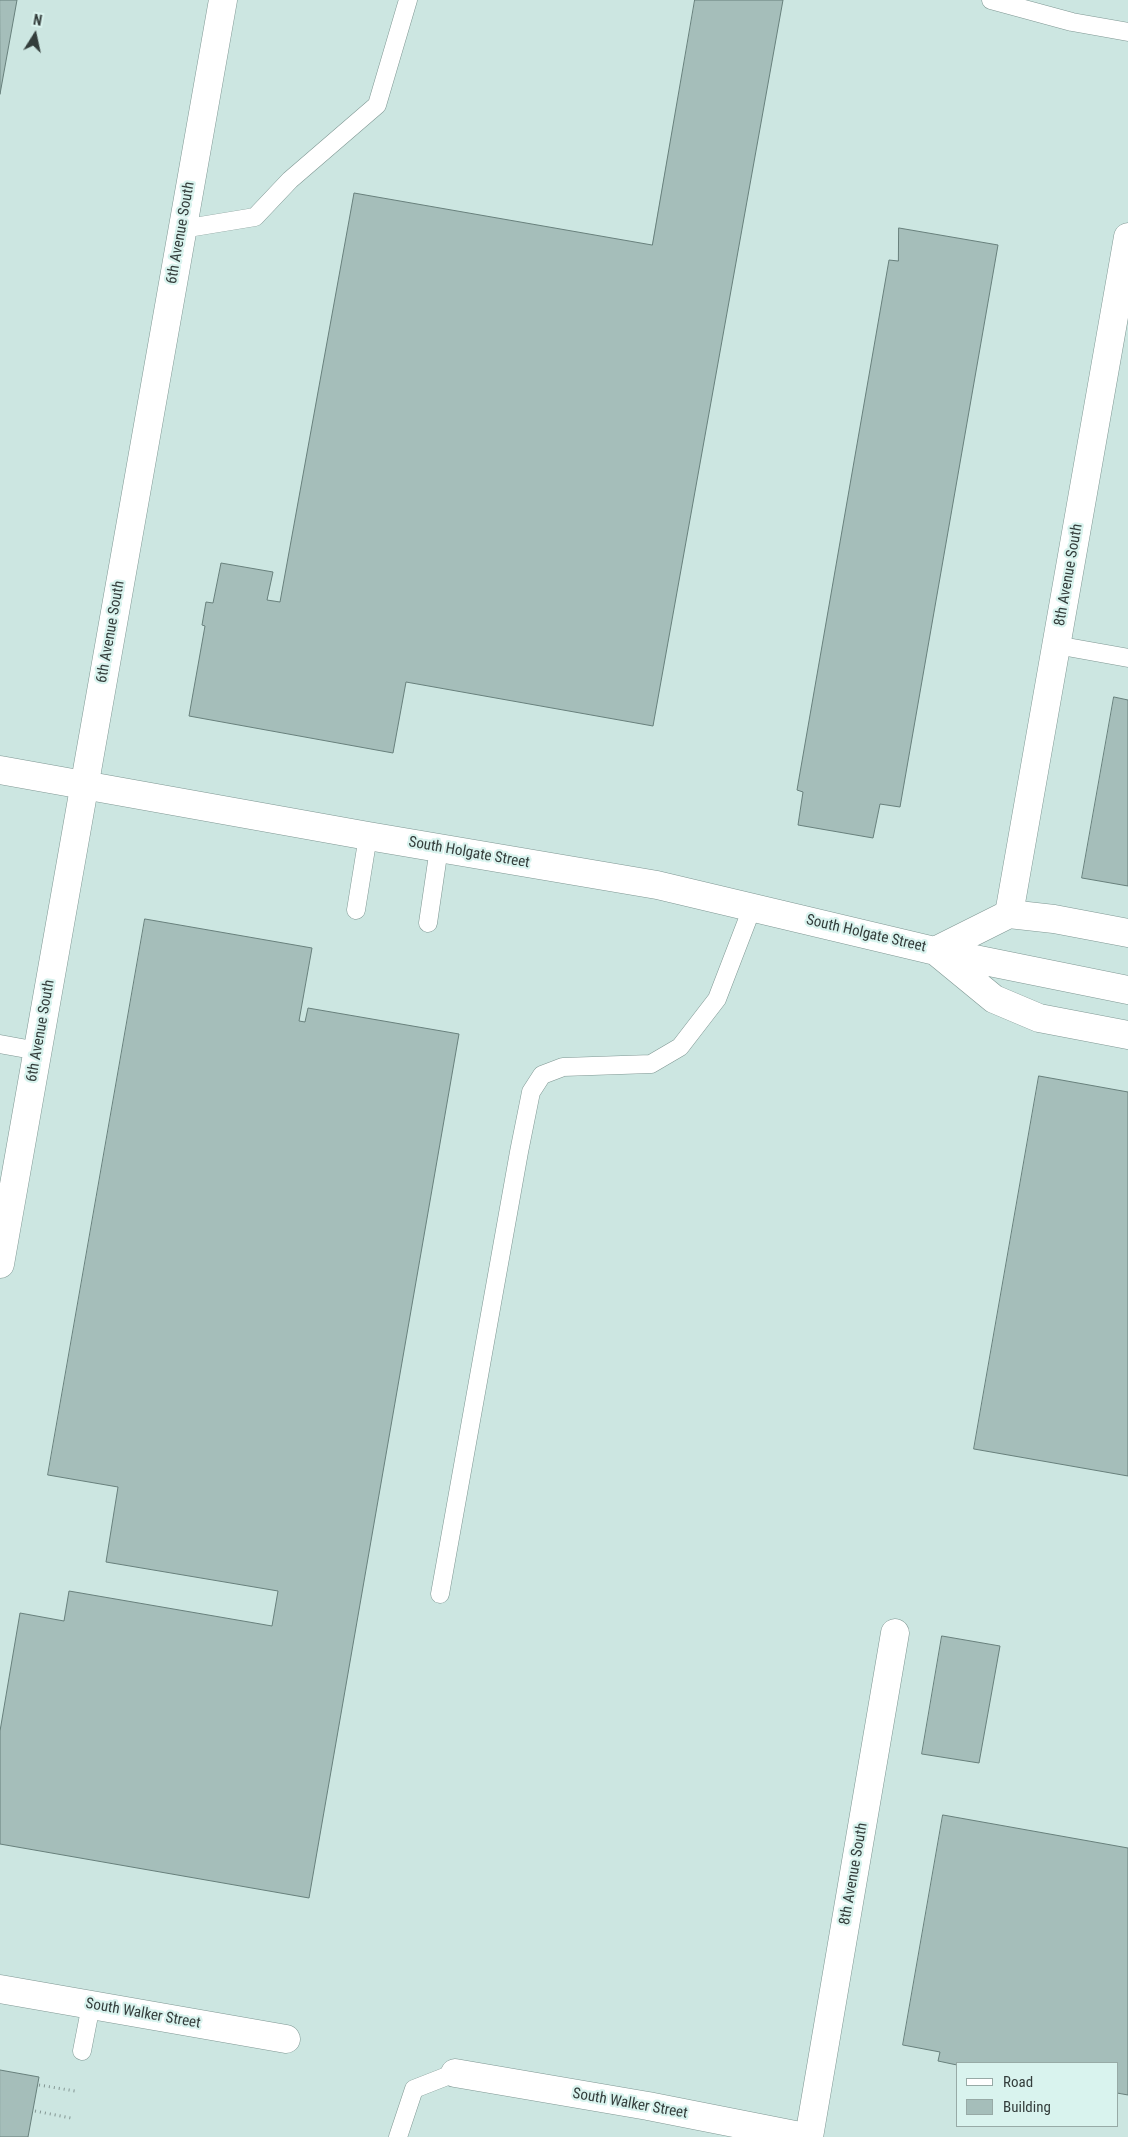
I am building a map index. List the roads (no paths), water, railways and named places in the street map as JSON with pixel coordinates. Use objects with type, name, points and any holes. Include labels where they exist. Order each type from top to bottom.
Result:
[{"type":"street","name":"6th Avenue South","points":[[0,1264],[3,1228],[38,1051],[223,0]]},
{"type":"street","name":"8th Avenue South","points":[[1009,914],[1056,645],[1125,273],[1128,236]]},
{"type":"street","name":"South Holgate Street","points":[[0,770],[656,885],[935,951],[1128,990]]},
{"type":"street","name":"South Holgate Street","points":[[935,951],[1009,914]]},
{"type":"street","points":[[1009,914],[1054,919],[1128,933]]},
{"type":"street","name":"South Holgate Street","points":[[935,951],[994,999],[1039,1018],[1128,1035]]},
{"type":"street","name":"8th Avenue South","points":[[802,2132],[895,1633]]},
{"type":"street","name":"South Walker Street","points":[[0,1989],[286,2039]]},
{"type":"street","name":"South Walker Street","points":[[454,2074],[802,2132]]},
{"type":"lane","points":[[182,229],[255,217],[290,180],[377,104],[408,0]]},
{"type":"lane","points":[[991,0],[1072,22],[1128,32]]},
{"type":"lane","points":[[1056,645],[1128,658]]},
{"type":"lane","points":[[356,910],[368,836]]},
{"type":"lane","points":[[428,924],[439,848]]},
{"type":"lane","points":[[440,1594],[531,1092],[542,1075],[563,1067],[651,1064],[680,1047],[717,999],[752,908]]},
{"type":"lane","points":[[0,1044],[38,1051]]},
{"type":"lane","points":[[82,2051],[91,2005]]},
{"type":"lane","points":[[398,2137],[414,2089],[454,2074]]}]
